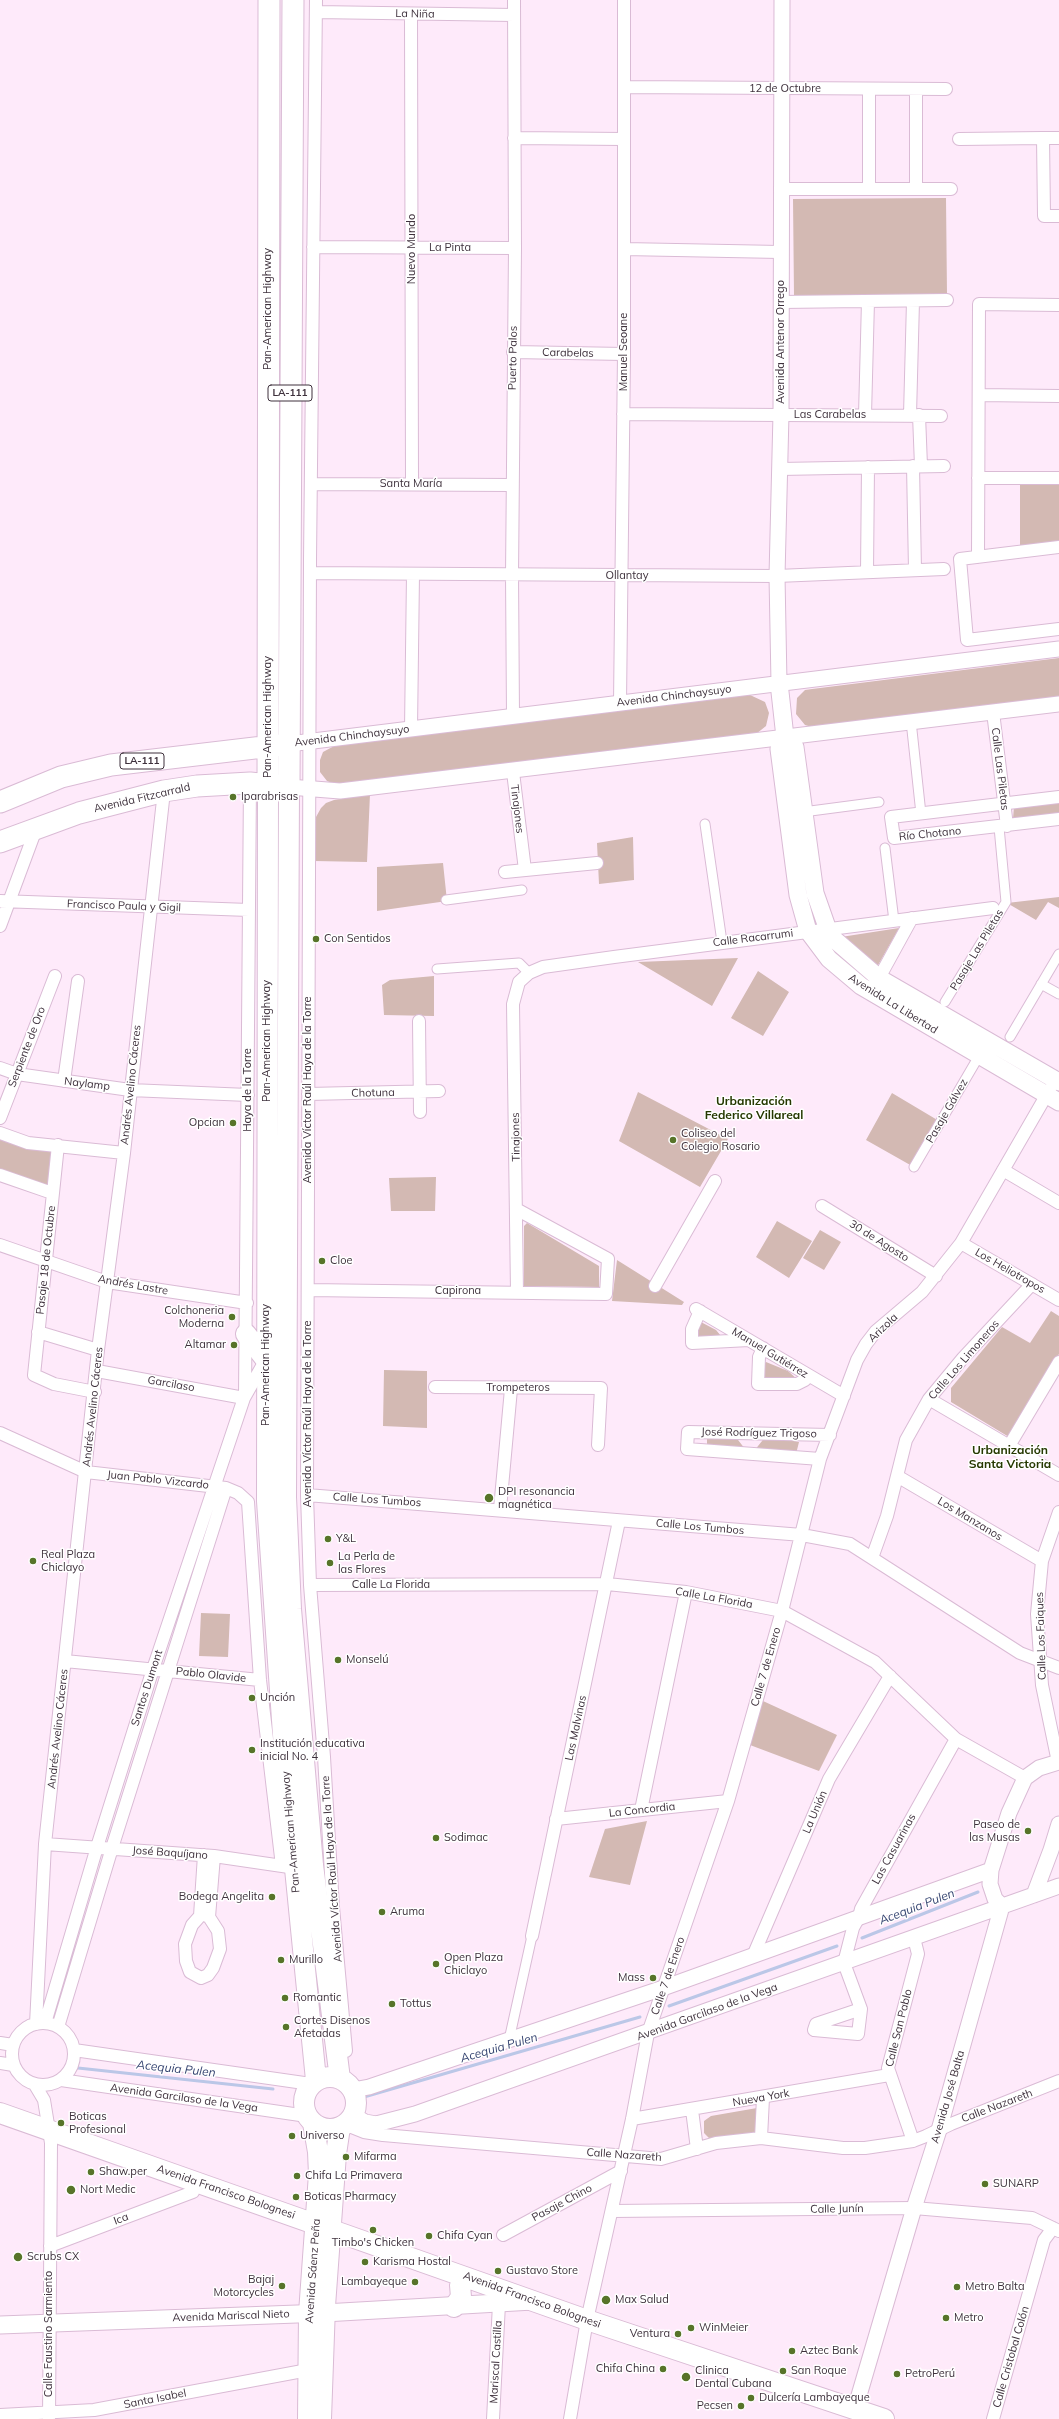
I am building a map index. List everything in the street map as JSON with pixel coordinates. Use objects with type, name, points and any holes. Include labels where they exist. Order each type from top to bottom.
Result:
[{"type":"highway","name":"Pan-American Highway","points":[[259,784],[268,746],[269,0]]},
{"type":"highway","name":"Pan-American Highway","points":[[289,787],[293,0]]},
{"type":"highway","name":"LA-111","points":[[0,802],[60,777],[111,765],[289,744]]},
{"type":"highway","name":"Avenida Fitzcarrald","points":[[0,842],[79,813],[164,791],[197,786],[259,784],[289,787]]},
{"type":"main road","name":"Avenida La Libertad","points":[[780,688],[784,732],[779,749],[800,857],[815,892],[828,930],[835,940],[879,978],[1057,1081]]},
{"type":"main road","name":"Avenida La Libertad","points":[[784,732],[795,747],[803,812],[798,895],[808,931],[829,959],[844,974],[900,1010],[1053,1098]]},
{"type":"main road","name":"Pan-American Highway","points":[[259,784],[267,1501],[272,1708],[288,1867],[314,2082]]},
{"type":"main road","name":"Pan-American Highway","points":[[289,787],[286,1498],[291,1609],[312,1865],[347,2084]]},
{"type":"main road","points":[[900,1010],[909,996]]},
{"type":"main road","points":[[246,1334],[266,1360]]},
{"type":"main road","points":[[332,2076],[347,2084],[356,2098],[346,2122],[326,2128],[310,2119],[304,2100],[314,2082],[332,2076]]},
{"type":"main road","name":"Avenida Francisco Bolognesi","points":[[0,2113],[50,2137],[193,2192],[323,2232],[460,2284],[587,2325],[849,2416],[884,2419]]},
{"type":"main road","name":"Avenida Sáenz Peña","points":[[310,2119],[319,2167],[323,2232]]},
{"type":"main road","name":"Avenida Sáenz Peña","points":[[308,2419],[308,2370],[317,2313],[323,2232],[336,2154],[346,2122]]},
{"type":"main road","name":"Avenida Francisco Bolognesi","points":[[0,2126],[50,2137],[323,2232],[516,2303]]},
{"type":"main road","points":[[454,2307],[461,2297],[460,2284]]},
{"type":"main road","name":"Avenida Mariscal Nieto","points":[[0,2325],[317,2313],[516,2303]]},
{"type":"main road","name":"Avenida Sáenz Peña","points":[[317,2313],[321,2419]]},
{"type":"street","name":"Puerto Palos","points":[[514,0],[515,248],[512,485],[514,716]]},
{"type":"street","name":"Manuel Seoane","points":[[620,703],[624,354],[624,0]]},
{"type":"street","name":"Avenida Antenor Orrego","points":[[780,688],[778,576],[781,414],[780,89],[782,0]]},
{"type":"street","name":"La Niña","points":[[316,6],[411,14],[514,15]]},
{"type":"street","name":"Avenida Víctor Raúl Haya de la Torre","points":[[316,6],[310,573],[311,741],[307,1495],[310,1585],[324,1757],[333,1907],[347,2084]]},
{"type":"street","name":"Nuevo Mundo","points":[[411,14],[412,484]]},
{"type":"street","name":"12 de Octubre","points":[[624,87],[946,89]]},
{"type":"street","points":[[869,189],[870,89]]},
{"type":"street","points":[[916,89],[916,189]]},
{"type":"street","points":[[514,138],[624,139]]},
{"type":"street","points":[[1043,138],[1044,216],[1059,216]]},
{"type":"street","points":[[959,139],[1059,138]]},
{"type":"street","points":[[780,190],[951,189]]},
{"type":"street","name":"La Pinta","points":[[313,247],[515,248]]},
{"type":"street","points":[[624,249],[780,252]]},
{"type":"street","points":[[780,302],[947,300]]},
{"type":"street","points":[[865,415],[868,301]]},
{"type":"street","points":[[913,301],[914,415],[917,466],[915,570]]},
{"type":"street","points":[[978,557],[979,304],[1059,305]]},
{"type":"street","name":"Carabelas","points":[[513,352],[624,354]]},
{"type":"street","points":[[979,395],[1059,396]]},
{"type":"street","name":"Las Carabelas","points":[[623,414],[941,416]]},
{"type":"street","points":[[780,469],[944,466]]},
{"type":"street","points":[[867,572],[868,467]]},
{"type":"street","points":[[978,478],[1059,478]]},
{"type":"street","name":"Santa María","points":[[311,484],[512,485]]},
{"type":"street","points":[[1059,547],[960,559],[967,640],[1059,629]]},
{"type":"street","name":"Ollantay","points":[[310,573],[778,576],[944,569]]},
{"type":"street","points":[[411,729],[413,574]]},
{"type":"street","name":"Avenida Chinchaysuyo","points":[[289,744],[620,703],[780,688],[1059,649]]},
{"type":"street","points":[[289,787],[310,790],[340,791],[513,772],[784,732],[911,722],[1059,704]]},
{"type":"street","name":"Calle Las Piletas","points":[[993,712],[1005,804],[1003,826]]},
{"type":"street","points":[[911,722],[921,814]]},
{"type":"street","name":"Tinajones","points":[[513,772],[525,870]]},
{"type":"street","name":"Haya de la Torre","points":[[244,1398],[247,1303],[248,910],[259,784]]},
{"type":"street","name":"Andrés Avelino Cáceres","points":[[40,2023],[45,1844],[95,1392],[98,1350],[124,1153],[164,791]]},
{"type":"street","name":"Río Chotano","points":[[1059,797],[891,817],[894,838],[1059,819]]},
{"type":"street","points":[[803,812],[879,802]]},
{"type":"street","points":[[705,824],[722,942]]},
{"type":"street","name":"Pasaje Las Piletas","points":[[945,1002],[1006,902],[1003,826]]},
{"type":"street","points":[[0,926],[5,902],[36,829]]},
{"type":"street","points":[[885,848],[894,920]]},
{"type":"street","points":[[505,872],[597,863]]},
{"type":"street","points":[[446,900],[522,890]]},
{"type":"street","name":"Francisco Paula y Gigil","points":[[5,902],[248,910]]},
{"type":"street","name":"Calle Racarrumi","points":[[519,982],[528,973],[543,967],[722,942],[808,931],[828,930],[992,908]]},
{"type":"street","points":[[879,978],[912,918]]},
{"type":"street","points":[[1010,1037],[1059,954]]},
{"type":"street","points":[[437,970],[519,963],[528,973]]},
{"type":"street","name":"Serpiente de Oro","points":[[0,1118],[55,976]]},
{"type":"street","points":[[64,1081],[78,981]]},
{"type":"street","name":"Tinajones","points":[[517,1292],[513,1004],[519,982]]},
{"type":"street","points":[[1041,984],[1059,994]]},
{"type":"street","points":[[419,1021],[420,1112]]},
{"type":"street","name":"Pasaje Gálvez","points":[[914,1167],[979,1056]]},
{"type":"street","name":"Naylamp","points":[[0,1068],[17,1074],[130,1090],[248,1095]]},
{"type":"street","name":"Arizola","points":[[782,1611],[802,1536],[820,1459],[857,1360],[866,1344],[876,1331],[922,1292],[961,1243],[1003,1170],[1053,1098],[1057,1081]]},
{"type":"street","name":"Chotuna","points":[[308,1094],[439,1091]]},
{"type":"street","points":[[0,1133],[28,1143],[124,1153]]},
{"type":"street","name":"Pasaje 18 de Octubre","points":[[58,1145],[34,1376],[54,1384],[95,1392]]},
{"type":"street","points":[[1003,1170],[1059,1203]]},
{"type":"street","points":[[0,1176],[52,1193]]},
{"type":"street","points":[[655,1286],[715,1181]]},
{"type":"street","name":"30 de Agosto","points":[[822,1206],[936,1276]]},
{"type":"street","name":"Capirona","points":[[309,1290],[606,1294],[608,1259],[516,1208]]},
{"type":"street","name":"Los Heliotropos","points":[[961,1243],[1059,1300]]},
{"type":"street","name":"Andrés Lastre","points":[[0,1245],[107,1282],[247,1303]]},
{"type":"street","name":"Calle Los Limoneros","points":[[872,1558],[887,1516],[906,1440],[929,1399],[963,1358],[1032,1284]]},
{"type":"street","name":"Manuel Gutiérrez","points":[[749,1340],[692,1343],[692,1330],[698,1310],[763,1348],[844,1396]]},
{"type":"street","points":[[38,1332],[98,1350]]},
{"type":"street","points":[[763,1348],[760,1357],[758,1384],[797,1384],[805,1380],[808,1375]]},
{"type":"street","name":"Santos Dumont","points":[[58,2027],[168,1670],[244,1398],[266,1360]]},
{"type":"street","points":[[1009,1446],[1059,1362]]},
{"type":"street","name":"Garcilaso","points":[[97,1371],[244,1398]]},
{"type":"street","name":"Trompeteros","points":[[435,1387],[511,1389],[601,1388],[598,1446]]},
{"type":"street","points":[[500,1509],[511,1389]]},
{"type":"street","points":[[929,1399],[1059,1475]]},
{"type":"street","name":"José Rodríguez Trigoso","points":[[820,1459],[687,1449],[688,1432],[830,1435]]},
{"type":"street","name":"Juan Pablo Vizcardo","points":[[0,1433],[86,1472],[220,1487],[238,1493],[248,1502],[260,1680]]},
{"type":"street","points":[[746,1453],[755,1433]]},
{"type":"street","name":"Los Manzanos","points":[[897,1476],[1042,1561]]},
{"type":"street","name":"Santos Dumont","points":[[40,2023],[154,1668],[220,1487]]},
{"type":"street","name":"Calle Los Tumbos","points":[[307,1495],[500,1509],[619,1521],[802,1536],[850,1544],[1020,1653],[1040,1662],[1059,1668]]},
{"type":"street","name":"Calle Los Faiques","points":[[1059,1512],[1042,1561],[1038,1614],[1042,1685],[1059,1763]]},
{"type":"street","name":"Las Malvinas","points":[[532,1936],[619,1521]]},
{"type":"street","name":"Calle La Florida","points":[[310,1585],[607,1584],[686,1592],[782,1611],[875,1662],[956,1739],[1025,1778]]},
{"type":"street","points":[[641,1810],[686,1592]]},
{"type":"street","name":"Calle 7 de Enero","points":[[570,2419],[587,2325],[625,2156],[648,2034],[728,1801],[782,1611]]},
{"type":"street","name":"Pablo Olavide","points":[[65,1661],[154,1668],[260,1680]]},
{"type":"street","name":"La Unión","points":[[753,1956],[829,1778],[890,1676]]},
{"type":"street","points":[[260,1680],[272,1708]]},
{"type":"street","name":"Las Casuarinas","points":[[844,1963],[854,1928],[860,1917],[860,1909],[956,1739]]},
{"type":"street","points":[[1002,1906],[991,1890],[991,1870],[1009,1813],[1025,1778],[1039,1768],[1059,1763]]},
{"type":"street","name":"La Concordia","points":[[556,1819],[728,1801]]},
{"type":"street","points":[[1034,1895],[1059,1824]]},
{"type":"street","name":"José Baquíjano","points":[[45,1844],[209,1856],[288,1867]]},
{"type":"street","points":[[204,1916],[209,1856]]},
{"type":"street","points":[[347,2084],[369,2087],[663,1988],[991,1870]]},
{"type":"street","name":"Avenida Garcilaso de la Vega","points":[[346,2122],[387,2123],[648,2034],[1059,1886]]},
{"type":"street","name":"Avenida José Balta","points":[[849,2416],[940,2130],[1002,1906]]},
{"type":"street","points":[[509,2040],[532,1936]]},
{"type":"street","name":"Calle San Pablo","points":[[913,2140],[889,2075],[888,2068],[918,1954],[914,1938]]},
{"type":"street","points":[[844,1963],[861,2009],[858,2034],[814,2030],[816,2024],[861,2009]]},
{"type":"street","points":[[40,2023],[58,2027],[71,2040],[74,2050],[72,2067],[61,2080],[50,2085],[35,2084],[18,2074],[13,2065],[13,2045],[22,2031],[40,2023]]},
{"type":"street","points":[[0,2043],[13,2045]]},
{"type":"street","points":[[74,2050],[314,2082]]},
{"type":"street","points":[[0,2063],[13,2065]]},
{"type":"street","name":"Nueva York","points":[[632,2119],[763,2098],[889,2075]]},
{"type":"street","name":"Avenida Garcilaso de la Vega","points":[[61,2080],[310,2119]]},
{"type":"street","name":"Calle Nazareth","points":[[346,2122],[364,2132],[383,2135],[661,2159],[725,2141],[761,2138],[842,2148],[865,2148],[913,2140],[1059,2081]]},
{"type":"street","name":"Calle Faustino Sarmiento","points":[[35,2084],[44,2100],[50,2137]]},
{"type":"street","name":"Calle Faustino Sarmiento","points":[[49,2416],[50,2085]]},
{"type":"street","points":[[761,2138],[763,2098]]},
{"type":"street","points":[[692,2110],[697,2149]]},
{"type":"street","name":"Pasaje Chino","points":[[503,2234],[621,2171]]},
{"type":"street","name":"Ica","points":[[50,2246],[193,2192]]},
{"type":"street","name":"Calle Junín","points":[[612,2211],[914,2208],[1032,2218],[1056,2229]]},
{"type":"street","name":"Calle Cristobal Colón","points":[[993,2419],[1044,2240],[1056,2229]]},
{"type":"street","name":"Mariscal Castilla","points":[[493,2419],[516,2303]]},
{"type":"street","name":"Santa Isabel","points":[[0,2415],[49,2416],[94,2410],[308,2370]]},
{"type":"shaded area","points":[[946,198],[947,295],[794,296],[793,199]]},
{"type":"shaded area","points":[[1059,480],[1059,542],[1020,547],[1020,481]]},
{"type":"shaded area","points":[[1059,658],[1059,697],[812,727],[805,725],[796,714],[797,698],[805,690]]},
{"type":"shaded area","points":[[750,695],[765,702],[769,713],[766,726],[756,734],[337,785],[327,781],[320,772],[320,760],[323,752],[336,745]]},
{"type":"shaded area","points":[[370,794],[367,862],[314,861],[316,817],[321,808],[326,803],[334,800]]},
{"type":"shaded area","points":[[1059,801],[1059,813],[1013,819],[1014,806]]},
{"type":"shaded area","points":[[633,837],[634,880],[599,884],[597,843]]},
{"type":"shaded area","points":[[443,863],[447,901],[377,911],[377,867]]},
{"type":"shaded area","points":[[1059,897],[1059,908],[1048,902],[1036,920],[1007,903]]},
{"type":"shaded area","points":[[899,928],[877,967],[841,937]]},
{"type":"shaded area","points":[[738,958],[712,1006],[638,962]]},
{"type":"shaded area","points":[[758,971],[789,992],[763,1036],[731,1018]]},
{"type":"shaded area","points":[[434,976],[434,1016],[384,1015],[382,985],[390,980]]},
{"type":"shaded area","name":"Coliseo del Colegio Rosario","points":[[638,1092],[728,1139],[700,1187],[619,1141]]},
{"type":"shaded area","points":[[892,1093],[939,1121],[912,1166],[866,1140]]},
{"type":"shaded area","points":[[0,1138],[56,1149],[50,1187],[0,1169]]},
{"type":"shaded area","points":[[436,1177],[435,1211],[391,1211],[389,1178]]},
{"type":"shaded area","points":[[777,1221],[812,1241],[789,1278],[756,1257]]},
{"type":"shaded area","points":[[527,1223],[599,1266],[599,1287],[524,1286],[524,1226]]},
{"type":"shaded area","points":[[820,1230],[841,1242],[824,1270],[803,1258]]},
{"type":"shaded area","points":[[617,1260],[684,1302],[682,1305],[612,1301]]},
{"type":"shaded area","points":[[1051,1311],[1059,1316],[1059,1354],[1009,1437],[951,1402],[951,1388],[1002,1327],[1030,1343]]},
{"type":"shaded area","points":[[699,1321],[716,1330],[721,1336],[695,1336]]},
{"type":"shaded area","points":[[766,1362],[788,1371],[798,1380],[763,1380],[763,1365]]},
{"type":"shaded area","points":[[384,1370],[427,1371],[427,1428],[383,1426]]},
{"type":"shaded area","points":[[707,1435],[735,1436],[745,1449],[707,1446]]},
{"type":"shaded area","points":[[766,1436],[799,1442],[796,1454],[754,1451]]},
{"type":"shaded area","points":[[201,1613],[230,1614],[228,1657],[199,1656]]},
{"type":"shaded area","points":[[763,1701],[837,1735],[819,1771],[750,1745]]},
{"type":"shaded area","points":[[647,1821],[630,1885],[589,1877],[605,1829]]},
{"type":"shaded area","points":[[757,2108],[755,2133],[711,2140],[704,2133],[704,2121],[711,2116]]},
{"type":"waterway","name":"Acequia Pulen","points":[[862,1938],[978,1892]]},
{"type":"waterway","name":"Acequia Pulen","points":[[669,2006],[837,1946]]},
{"type":"waterway","name":"Acequia Pulen","points":[[364,2097],[640,2017]]},
{"type":"waterway","name":"Acequia Pulen","points":[[78,2068],[273,2089]]},
{"type":"place","name":"Iparabrisas","points":[[233,797]]},
{"type":"place","name":"Con Sentidos","points":[[316,939]]},
{"type":"place","name":"Opcian","points":[[233,1123]]},
{"type":"place","name":"Coliseo del Colegio Rosario","points":[[673,1140]]},
{"type":"place","name":"Cloe","points":[[322,1261]]},
{"type":"place","name":"Colchoneria Moderna","points":[[232,1317]]},
{"type":"place","name":"Altamar","points":[[234,1345]]},
{"type":"place","name":"DPI resonancia magnética","points":[[489,1498]]},
{"type":"place","name":"Y&L","points":[[328,1539]]},
{"type":"place","name":"Real Plaza Chiclayo","points":[[33,1561]]},
{"type":"place","name":"La Perla de las Flores","points":[[330,1563]]},
{"type":"place","name":"Monselú","points":[[338,1660]]},
{"type":"place","name":"Unción","points":[[252,1698]]},
{"type":"place","name":"Institución educativa inicial No. 4","points":[[252,1750]]},
{"type":"place","name":"Paseo de las Musas","points":[[1028,1831]]},
{"type":"place","name":"Sodimac","points":[[436,1838]]},
{"type":"place","name":"Bodega Angelita","points":[[272,1897]]},
{"type":"place","name":"Aruma","points":[[382,1912]]},
{"type":"place","name":"Murillo","points":[[281,1960]]},
{"type":"place","name":"Open Plaza Chiclayo","points":[[436,1964]]},
{"type":"place","name":"Mass","points":[[653,1978]]},
{"type":"place","name":"Romantic","points":[[285,1998]]},
{"type":"place","name":"Tottus","points":[[392,2004]]},
{"type":"place","name":"Cortes Disenos Afetadas","points":[[286,2027]]},
{"type":"place","name":"Boticas Profesional","points":[[61,2123]]},
{"type":"place","name":"Universo","points":[[292,2136]]},
{"type":"place","name":"Mifarma","points":[[346,2157]]},
{"type":"place","name":"Shaw.per","points":[[91,2172]]},
{"type":"place","name":"Chifa La Primavera","points":[[297,2176]]},
{"type":"place","name":"SUNARP","points":[[985,2184]]},
{"type":"place","name":"Nort Medic","points":[[71,2190]]},
{"type":"place","name":"Boticas Pharmacy","points":[[296,2197]]},
{"type":"place","name":"Timbo's Chicken","points":[[373,2230]]},
{"type":"place","name":"Chifa Cyan","points":[[429,2236]]},
{"type":"place","name":"Scrubs CX","points":[[18,2257]]},
{"type":"place","name":"Karisma Hostal","points":[[365,2262]]},
{"type":"place","name":"Gustavo Store","points":[[498,2271]]},
{"type":"place","name":"Lambayeque","points":[[415,2282]]},
{"type":"place","name":"Bajaj Motorcycles","points":[[282,2286]]},
{"type":"place","name":"Metro Balta","points":[[957,2287]]},
{"type":"place","name":"Max Salud","points":[[606,2300]]},
{"type":"place","name":"Metro","points":[[946,2318]]},
{"type":"place","name":"WinMeier","points":[[691,2328]]},
{"type":"place","name":"Ventura","points":[[678,2334]]},
{"type":"place","name":"Aztec Bank","points":[[792,2351]]},
{"type":"place","name":"Chifa China","points":[[663,2369]]},
{"type":"place","name":"San Roque","points":[[783,2371]]},
{"type":"place","name":"PetroPerú","points":[[897,2374]]},
{"type":"place","name":"Clinica Dental Cubana","points":[[686,2377]]},
{"type":"place","name":"Dulcería Lambayeque","points":[[751,2398]]},
{"type":"place","name":"Pecsen","points":[[741,2406]]},
{"type":"district","name":"Urbanización Federico Villareal","points":[[754,1108]]},
{"type":"district","name":"Urbanización Santa Victoria","points":[[1010,1457]]}]
